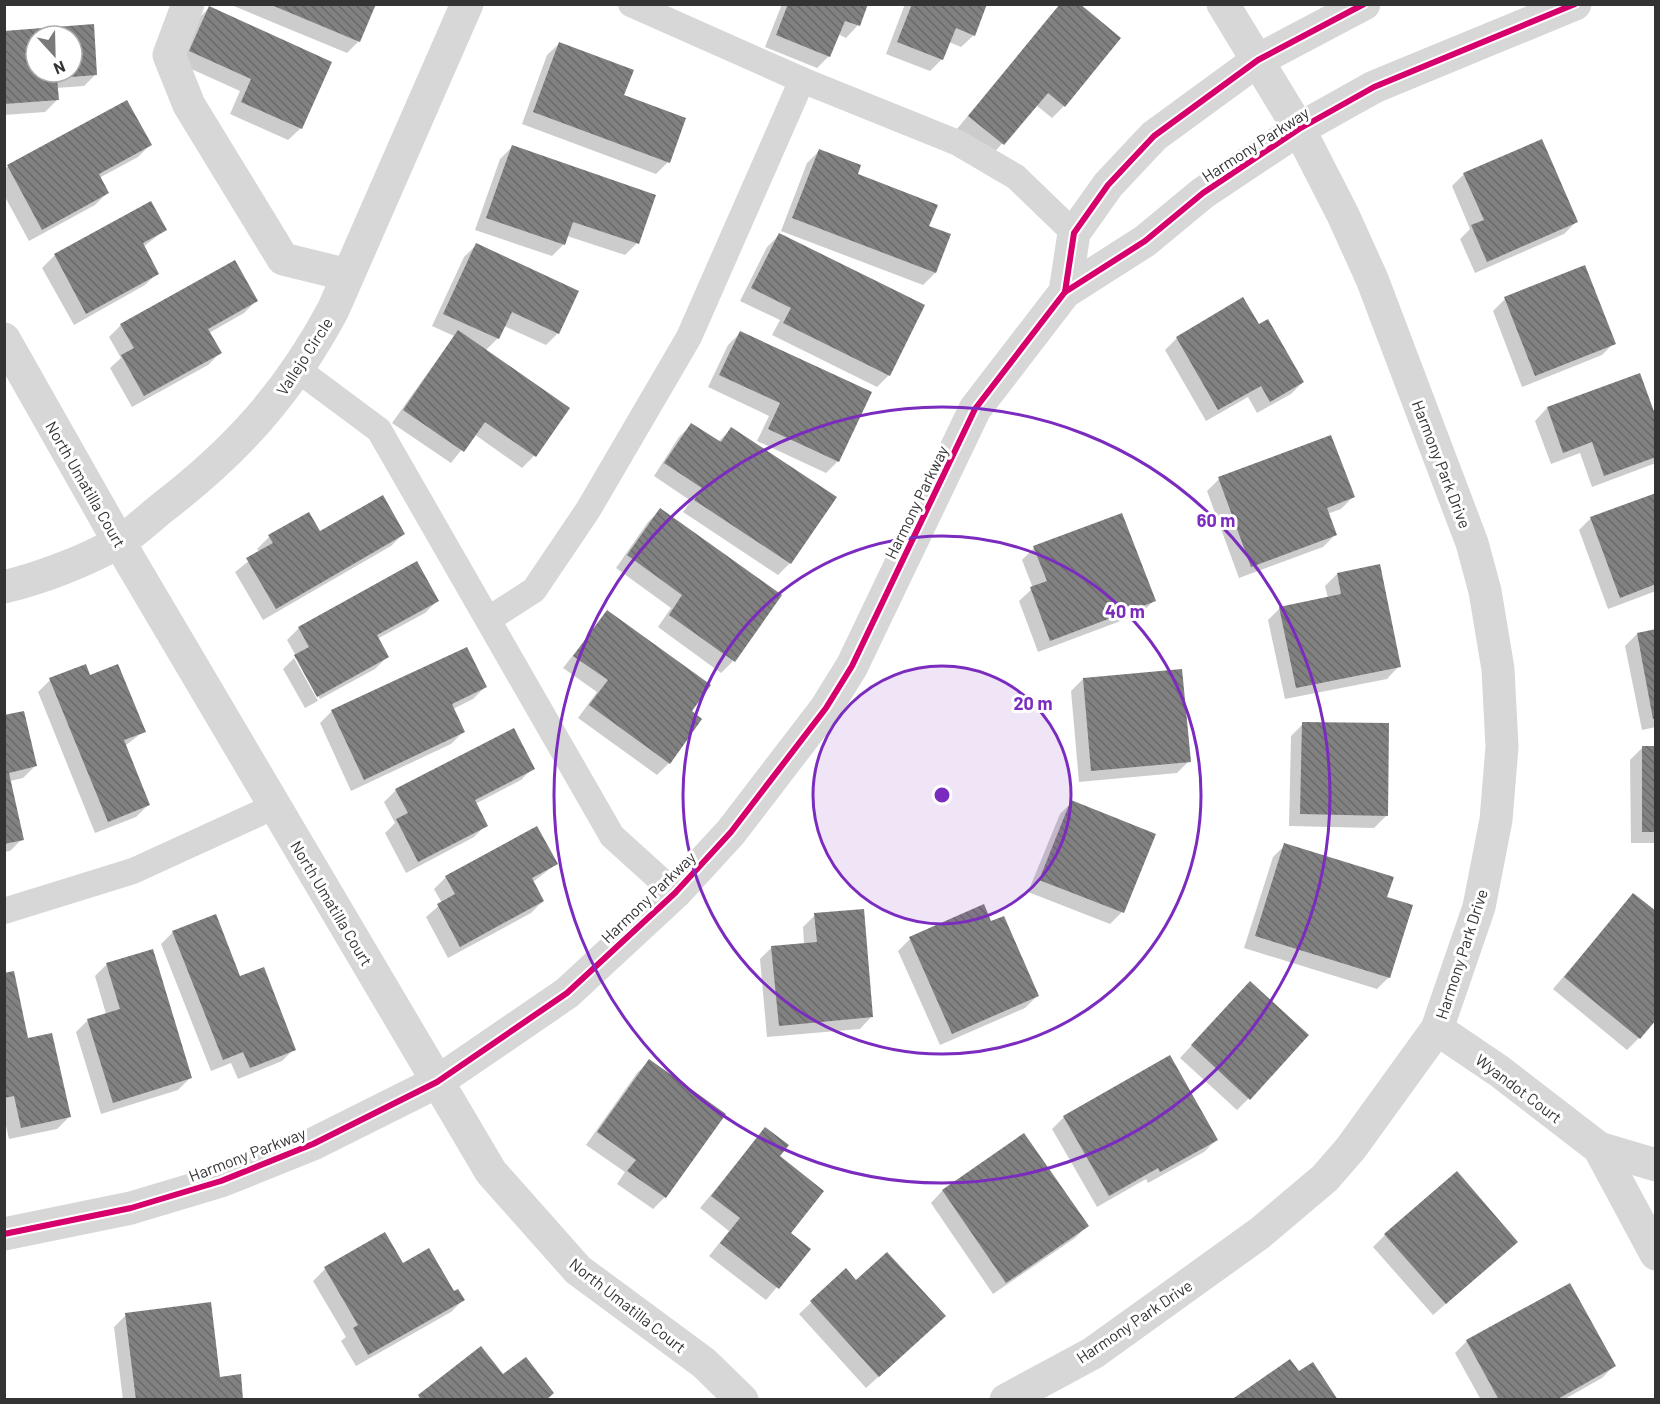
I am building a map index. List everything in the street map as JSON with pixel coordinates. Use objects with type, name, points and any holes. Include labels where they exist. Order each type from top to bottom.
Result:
[{"type":"street","points":[[188,4],[169,55],[189,105],[283,259],[348,275]]},
{"type":"street","name":"Vallejo Circle","points":[[4,587],[32,580],[119,542],[197,481],[261,419],[314,345],[348,275],[467,4]]},
{"type":"street","name":"Harmony Park Drive","points":[[1006,1400],[1093,1353],[1260,1233],[1325,1178],[1351,1148],[1437,1029],[1479,907],[1496,820],[1502,747],[1496,658],[1485,591],[1472,543],[1372,279],[1299,129],[1223,4]]},
{"type":"street","name":"Harmony Parkway","points":[[1065,292],[1074,233],[1108,185],[1154,136],[1258,60],[1364,4]]},
{"type":"street","name":"Harmony Parkway","points":[[4,1234],[131,1208],[221,1180],[313,1144],[437,1082],[567,993],[675,892],[731,832],[826,708],[852,666],[975,409],[1065,292],[1145,241],[1203,193],[1299,129],[1374,87],[1575,4]]},
{"type":"street","name":"North Umatilla Court","points":[[4,339],[119,542],[491,1172],[578,1270],[704,1363],[742,1400]]},
{"type":"street","name":"Wyandot Court","points":[[1437,1029],[1499,1071],[1599,1148],[1656,1166]]},
{"type":"street","name":"Wyandot Court","points":[[1599,1148],[1656,1254]]},
{"type":"lane","points":[[631,4],[802,81],[958,143],[1016,177],[1074,233]]},
{"type":"lane","points":[[489,619],[534,590],[588,510],[683,347],[802,81]]},
{"type":"lane","points":[[297,369],[379,430],[612,836],[675,892]]},
{"type":"lane","points":[[4,911],[133,872],[275,806]]},
{"type":"building","points":[[269,4],[376,4],[360,42]]},
{"type":"building","points":[[788,4],[868,4],[860,26],[845,21],[830,57],[776,35]]},
{"type":"building","points":[[912,4],[987,4],[975,36],[956,28],[943,60],[897,42]]},
{"type":"building","points":[[1060,4],[1080,4],[1121,38],[1065,107],[1048,93],[1004,145],[968,116]]},
{"type":"building","points":[[209,6],[332,62],[302,129],[241,102],[251,79],[189,51]]},
{"type":"building","points":[[94,24],[97,75],[84,76],[84,25]]},
{"type":"building","points":[[24,29],[24,84],[58,84],[59,100],[4,104],[4,31]]},
{"type":"building","points":[[559,42],[634,70],[624,95],[686,118],[670,163],[533,112]]},
{"type":"building","points":[[127,100],[152,145],[99,174],[109,193],[42,230],[7,165]]},
{"type":"building","points":[[1542,139],[1578,222],[1487,262],[1471,225],[1484,220],[1463,173]]},
{"type":"building","points":[[512,145],[656,195],[639,244],[573,222],[565,245],[486,218]]},
{"type":"building","points":[[819,149],[861,165],[858,174],[938,205],[929,226],[951,234],[936,273],[792,218]]},
{"type":"building","points":[[151,201],[167,230],[143,243],[159,274],[86,314],[54,254]]},
{"type":"building","points":[[779,233],[925,305],[890,376],[783,323],[791,308],[751,288]]},
{"type":"building","points":[[476,243],[579,291],[559,334],[512,312],[499,339],[443,314]]},
{"type":"building","points":[[235,260],[258,301],[208,329],[222,353],[144,396],[121,355],[134,348],[120,324]]},
{"type":"building","points":[[1585,265],[1616,344],[1535,376],[1504,297]]},
{"type":"building","points":[[1243,297],[1259,324],[1268,319],[1304,382],[1270,402],[1261,386],[1218,410],[1176,337]]},
{"type":"building","points":[[458,330],[570,408],[536,457],[485,422],[464,452],[403,410]]},
{"type":"building","points":[[740,331],[872,392],[839,462],[768,429],[780,403],[719,375]]},
{"type":"building","points":[[1640,373],[1656,417],[1656,457],[1604,476],[1592,442],[1563,453],[1547,407]]},
{"type":"building","points":[[691,423],[721,442],[731,427],[837,497],[791,564],[694,500],[702,488],[664,463]]},
{"type":"building","points":[[1331,435],[1355,497],[1327,508],[1337,535],[1251,567],[1218,477]]},
{"type":"building","points":[[1656,493],[1656,584],[1620,598],[1590,517]]},
{"type":"building","points":[[383,495],[405,534],[276,609],[246,558],[273,543],[268,535],[309,512],[320,531]]},
{"type":"building","points":[[660,508],[782,595],[735,662],[669,615],[682,595],[627,555]]},
{"type":"building","points":[[1122,513],[1156,601],[1050,641],[1030,587],[1047,581],[1033,546]]},
{"type":"building","points":[[417,561],[439,601],[377,635],[389,657],[317,697],[294,655],[309,647],[298,627]]},
{"type":"building","points":[[1380,564],[1401,667],[1296,688],[1279,607],[1341,594],[1337,573]]},
{"type":"building","points":[[607,610],[711,685],[692,711],[702,719],[670,764],[589,705],[608,680],[573,656]]},
{"type":"building","points":[[1656,629],[1656,718],[1653,719],[1637,633]]},
{"type":"building","points":[[467,647],[487,687],[452,704],[465,732],[364,780],[331,710]]},
{"type":"building","points":[[86,664],[90,675],[118,664],[146,732],[124,740],[150,805],[108,822],[49,678]]},
{"type":"building","points":[[1182,669],[1191,762],[1091,771],[1083,678]]},
{"type":"building","points":[[24,711],[37,766],[9,773],[24,840],[4,844],[4,715]]},
{"type":"building","points":[[1302,722],[1389,723],[1388,816],[1300,814]]},
{"type":"building","points":[[514,728],[535,769],[475,800],[488,826],[418,862],[396,819],[408,813],[395,789]]},
{"type":"building","points":[[1642,746],[1656,746],[1656,832],[1642,832]]},
{"type":"building","points":[[1071,800],[1156,834],[1124,913],[1039,880]]},
{"type":"building","points":[[537,826],[558,864],[532,878],[544,901],[460,947],[437,904],[455,894],[445,876]]},
{"type":"building","points":[[1284,843],[1394,877],[1387,897],[1413,905],[1390,978],[1255,936]]},
{"type":"building","points":[[1633,893],[1656,911],[1656,1020],[1640,1039],[1564,977]]},
{"type":"building","points":[[984,904],[991,921],[1004,916],[1039,996],[952,1034],[909,937]]},
{"type":"building","points":[[864,909],[873,1017],[779,1026],[771,946],[817,942],[814,913]]},
{"type":"building","points":[[216,914],[240,976],[264,967],[296,1050],[250,1068],[243,1052],[223,1060],[172,931]]},
{"type":"building","points":[[153,949],[192,1078],[113,1103],[87,1019],[120,1009],[106,963]]},
{"type":"building","points":[[14,971],[28,1038],[52,1033],[71,1117],[21,1128],[14,1096],[4,1098],[4,973]]},
{"type":"building","points":[[1250,981],[1309,1035],[1250,1100],[1191,1045]]},
{"type":"building","points":[[1170,1055],[1218,1140],[1160,1172],[1158,1168],[1109,1196],[1063,1116]]},
{"type":"building","points":[[649,1059],[726,1114],[666,1198],[627,1171],[636,1160],[597,1132]]},
{"type":"building","points":[[765,1127],[789,1145],[780,1156],[824,1191],[791,1233],[811,1249],[779,1289],[720,1243],[740,1218],[711,1196]]},
{"type":"building","points":[[1024,1133],[1089,1226],[1006,1283],[942,1190]]},
{"type":"building","points":[[1457,1171],[1518,1242],[1446,1304],[1384,1234]]},
{"type":"building","points":[[385,1232],[403,1263],[429,1248],[454,1291],[458,1289],[465,1300],[368,1355],[353,1328],[358,1325],[324,1267]]},
{"type":"building","points":[[887,1252],[946,1316],[879,1377],[810,1301],[846,1268],[856,1280]]},
{"type":"building","points":[[1570,1283],[1616,1366],[1556,1400],[1499,1400],[1466,1340]]},
{"type":"building","points":[[211,1302],[220,1377],[241,1374],[243,1400],[136,1400],[125,1313]]},
{"type":"building","points":[[481,1346],[503,1374],[526,1357],[554,1393],[546,1400],[421,1400],[418,1395]]},
{"type":"building","points":[[1290,1359],[1299,1371],[1313,1362],[1338,1400],[1231,1400]]},
{"type":"cycle path","points":[[1065,292],[1074,233],[1108,185],[1154,136],[1258,60],[1364,4]]},
{"type":"cycle path","points":[[4,1234],[131,1208],[221,1181],[313,1144],[437,1082],[567,993],[675,893],[731,832],[826,708],[852,666],[975,409],[1065,292],[1145,241],[1203,193],[1299,129],[1374,87],[1575,4]]}]
